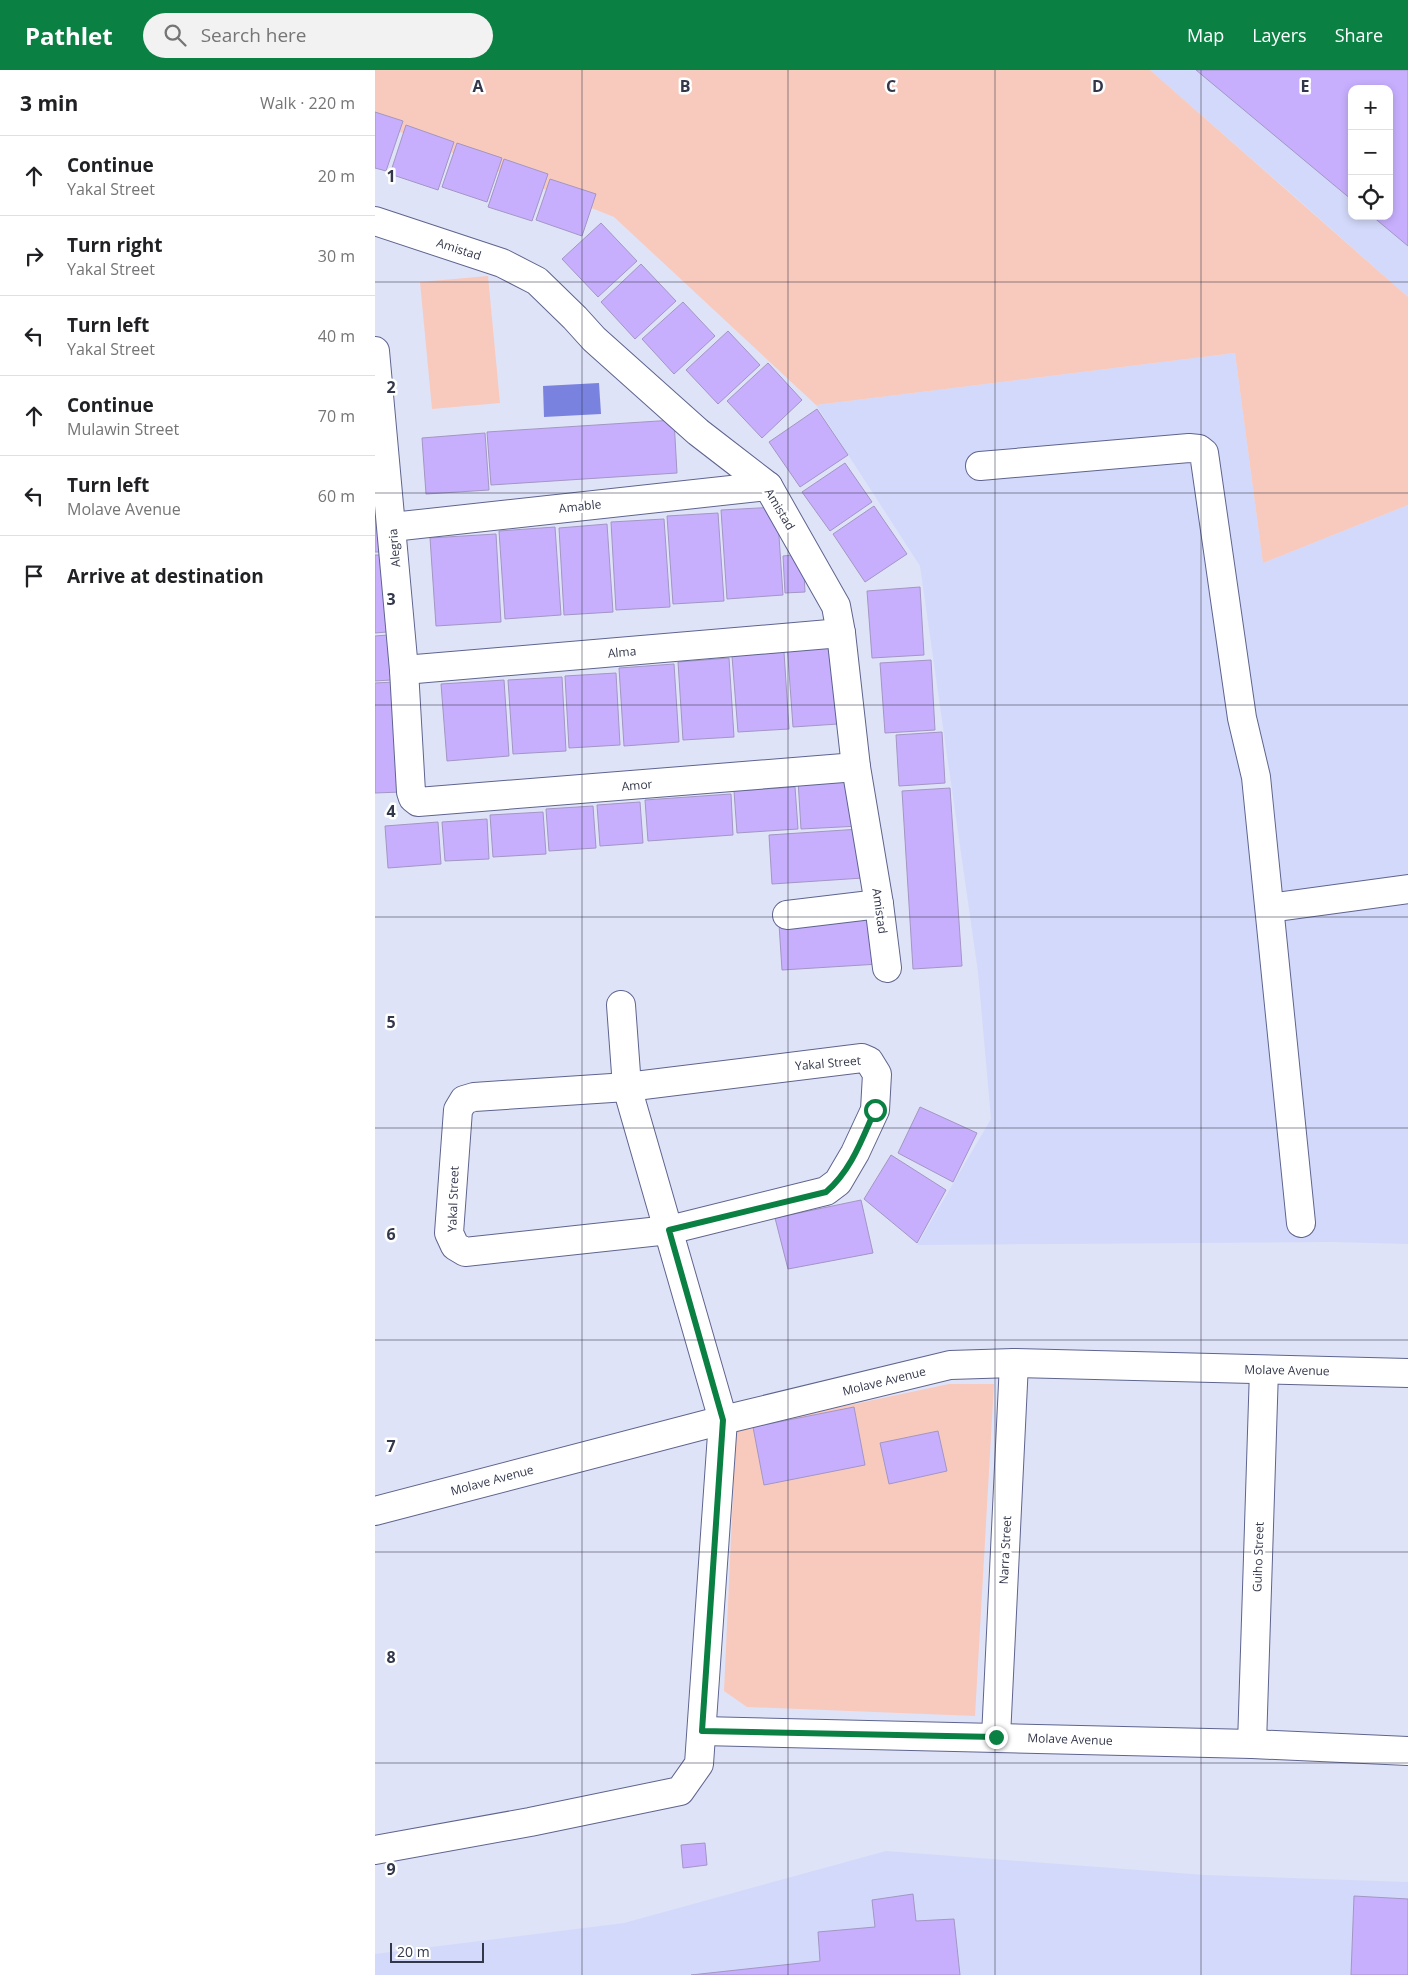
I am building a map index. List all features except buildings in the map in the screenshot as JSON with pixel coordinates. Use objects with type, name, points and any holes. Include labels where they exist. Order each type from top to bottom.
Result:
[{"type":"street","name":"Amistad","points":[[375,221],[502,264],[537,281],[575,318],[593,339],[691,426],[768,486],[836,606],[841,633],[856,767],[879,904],[887,968]]},
{"type":"street","name":"Alegria","points":[[375,351],[379,445],[392,527],[404,670],[411,792],[413,798],[418,802]]},
{"type":"street","points":[[980,466],[1189,448],[1199,449],[1204,453],[1242,718],[1255,777],[1301,1222]]},
{"type":"street","name":"Amable","points":[[392,527],[768,486]]},
{"type":"street","name":"Alma","points":[[404,670],[841,633]]},
{"type":"street","name":"Amor","points":[[418,802],[856,767]]},
{"type":"street","points":[[1270,908],[1408,889]]},
{"type":"street","points":[[787,914],[879,904]]},
{"type":"street","points":[[375,1850],[530,1822],[680,1791],[699,1764],[723,1420],[627,1087],[621,1006]]},
{"type":"street","name":"Yakal Street","points":[[862,1058],[869,1061],[877,1074],[875,1110],[843,1175],[826,1192],[669,1230],[465,1252],[455,1246],[449,1233],[458,1110],[464,1100],[627,1087],[862,1058]]},
{"type":"street","name":"Molave Avenue","points":[[375,1511],[723,1420],[950,1365],[1014,1363],[1408,1373]]},
{"type":"street","name":"Narra Street","points":[[996,1737],[1014,1363]]},
{"type":"street","name":"Guiho Street","points":[[1251,1744],[1264,1370]]},
{"type":"street","name":"Molave Avenue","points":[[702,1731],[1251,1744],[1408,1751]]},
{"type":"shaded area","points":[[375,70],[1150,70],[1408,297],[1408,505],[1263,563],[1235,353],[816,405],[614,217],[375,122]]},
{"type":"shaded area","points":[[1150,70],[1408,70],[1408,297],[1293,195]]},
{"type":"shaded area","points":[[488,276],[500,403],[432,409],[420,282]]},
{"type":"shaded area","points":[[1235,353],[1263,563],[1408,505],[1408,1244],[1332,1242],[917,1245],[991,1119],[978,972],[920,566],[816,405]]},
{"type":"shaded area","points":[[949,1384],[994,1384],[975,1716],[747,1707],[724,1691],[736,1429]]},
{"type":"shaded area","points":[[886,1851],[1205,1875],[1408,1882],[1408,1975],[375,1975],[375,1954],[624,1923]]},
{"type":"water","points":[[599,383],[601,414],[544,417],[543,386]]},
{"type":"route","points":[[875,1110],[855,1153],[838,1182],[826,1192],[669,1230],[723,1420],[702,1731],[996,1737]]}]
